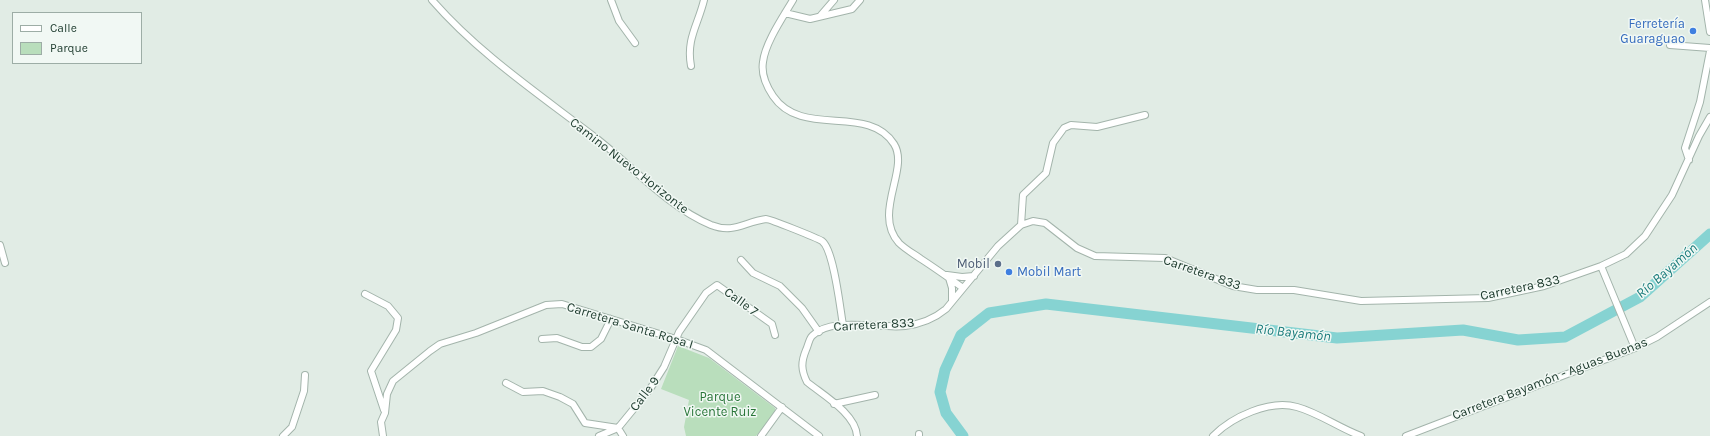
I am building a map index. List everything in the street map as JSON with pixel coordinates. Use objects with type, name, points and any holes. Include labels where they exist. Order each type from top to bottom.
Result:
[{"type":"street","name":"Camino Nuevo Horizonte","points":[[432,0],[449,19],[504,68],[596,138],[684,211],[722,228],[735,229],[768,219],[823,242],[830,253],[843,325]]},
{"type":"street","points":[[611,0],[619,22],[635,43]]},
{"type":"street","points":[[692,66],[689,53],[690,41],[700,17],[704,0]]},
{"type":"street","points":[[793,0],[768,46],[762,62],[763,74],[771,93],[787,110],[803,118],[867,124],[887,134],[895,146],[898,159],[889,207],[889,222],[893,234],[904,247],[964,288]]},
{"type":"street","points":[[821,15],[834,0]]},
{"type":"street","points":[[785,13],[810,19],[821,15],[852,9],[860,0]]},
{"type":"street","points":[[1706,0],[1710,32]]},
{"type":"street","points":[[1670,45],[1710,48]]},
{"type":"street","points":[[1689,160],[1685,148],[1700,102],[1710,51]]},
{"type":"street","points":[[1021,225],[1023,195],[1046,173],[1053,143],[1064,128],[1071,125],[1097,127],[1145,115]]},
{"type":"street","name":"Carretera 833","points":[[857,436],[857,428],[853,420],[807,382],[803,374],[802,360],[812,336],[827,328],[843,325],[904,326],[925,322],[936,317],[952,302],[998,246],[1021,225],[1033,222],[1045,223],[1077,248],[1095,256],[1165,258],[1233,286],[1257,290],[1294,290],[1361,301],[1488,298],[1544,286],[1601,266],[1626,254],[1645,236],[1672,194],[1699,136],[1710,117]]},
{"type":"street","points":[[0,245],[5,263]]},
{"type":"street","points":[[741,260],[753,273],[780,286],[802,308],[819,332]]},
{"type":"street","points":[[1601,266],[1635,348]]},
{"type":"street","points":[[946,276],[974,276]]},
{"type":"street","points":[[946,276],[952,288],[952,302]]},
{"type":"street","name":"Calle 7","points":[[676,339],[706,293],[717,285],[772,324],[776,335]]},
{"type":"street","points":[[365,294],[388,306],[398,318],[396,330],[371,371],[385,412]]},
{"type":"street","name":"Carretera Bayamón - Aguas Buenas","points":[[1406,436],[1635,348],[1657,336],[1710,302]]},
{"type":"street","name":"Carretera Santa Rosa I","points":[[383,436],[381,422],[385,412],[387,394],[393,381],[440,344],[476,333],[546,305],[562,304],[676,339],[706,350],[819,436]]},
{"type":"street","points":[[542,338],[557,338],[582,347],[591,347],[601,339],[610,319]]},
{"type":"street","name":"Calle 9","points":[[599,436],[618,428],[654,384],[667,362],[676,339]]},
{"type":"street","points":[[283,436],[292,427],[304,391],[306,381],[305,375]]},
{"type":"street","points":[[506,383],[523,392],[544,391],[560,397],[573,404],[585,423],[618,428],[623,436]]},
{"type":"street","points":[[834,404],[875,395]]},
{"type":"street","points":[[1213,436],[1220,428],[1248,412],[1285,405],[1296,406],[1362,436]]},
{"type":"street","points":[[761,436],[782,407]]},
{"type":"green space","name":"Parque Vicente Ruiz","points":[[678,346],[709,358],[775,408],[775,413],[756,436],[686,436],[684,427],[689,400],[661,389]]},
{"type":"waterway","name":"Río Bayamón","points":[[963,436],[946,413],[940,392],[945,370],[961,335],[989,313],[1046,304],[1337,338],[1463,330],[1518,340],[1565,337],[1640,297],[1710,234]]},
{"type":"place","name":"Ferretería Guaraguao","points":[[1693,31]]},
{"type":"place","name":"Mobil","points":[[998,264]]},
{"type":"place","name":"Mobil Mart","points":[[1009,272]]}]
